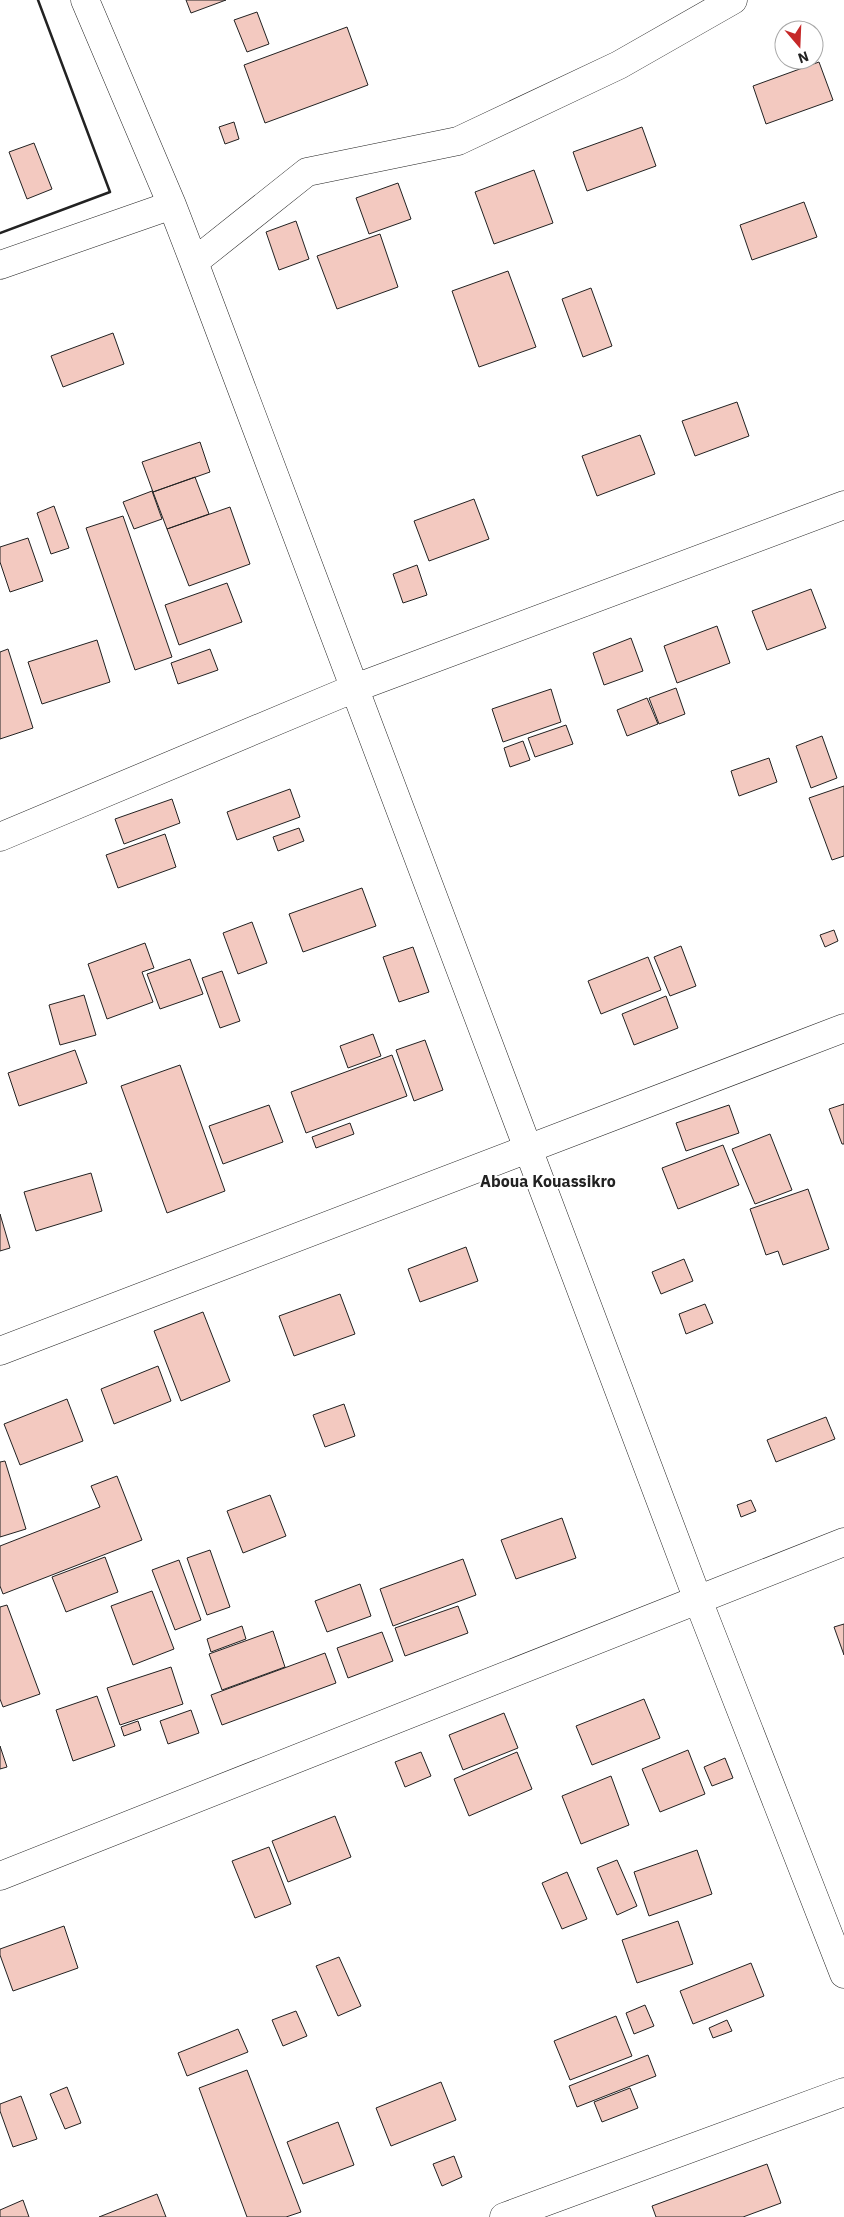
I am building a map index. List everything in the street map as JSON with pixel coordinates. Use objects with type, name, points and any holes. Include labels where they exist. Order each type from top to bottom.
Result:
[{"type":"street","points":[[85,0],[172,205],[194,262],[698,1600],[844,1974]]},
{"type":"street","points":[[194,262],[307,172],[458,141],[619,65],[733,0]]},
{"type":"street","points":[[0,265],[172,205]]},
{"type":"street","points":[[0,837],[355,688],[844,505]]},
{"type":"street","points":[[0,1351],[844,1028]]},
{"type":"street","points":[[0,1876],[844,1542]]},
{"type":"street","points":[[504,2217],[844,2092]]},
{"type":"building","points":[[186,0],[226,0],[191,13]]},
{"type":"building","points":[[257,12],[269,44],[247,52],[234,20]]},
{"type":"building","points":[[347,27],[368,85],[265,123],[244,65]]},
{"type":"building","points":[[797,70],[822,70],[833,100],[766,124],[753,86]]},
{"type":"building","points":[[234,122],[239,139],[225,144],[219,127]]},
{"type":"building","points":[[642,127],[656,166],[587,191],[573,152]]},
{"type":"building","points":[[34,143],[52,189],[27,199],[9,152]]},
{"type":"building","points":[[534,170],[553,223],[494,244],[475,192]]},
{"type":"building","points":[[398,183],[411,219],[369,234],[356,198]]},
{"type":"building","points":[[804,202],[817,237],[752,260],[740,225]]},
{"type":"building","points":[[296,221],[309,259],[279,270],[266,232]]},
{"type":"building","points":[[380,234],[398,287],[337,309],[317,256]]},
{"type":"building","points":[[508,271],[536,347],[479,367],[452,291]]},
{"type":"building","points":[[591,288],[612,346],[583,357],[562,299]]},
{"type":"building","points":[[113,333],[124,364],[63,387],[51,356]]},
{"type":"building","points":[[737,402],[749,436],[695,456],[682,421]]},
{"type":"building","points":[[640,435],[655,474],[597,496],[582,456]]},
{"type":"building","points":[[200,442],[210,472],[153,492],[142,462]]},
{"type":"building","points":[[195,477],[209,514],[167,529],[153,492]]},
{"type":"building","points":[[152,491],[162,519],[134,529],[123,502]]},
{"type":"building","points":[[474,499],[489,539],[429,561],[414,521]]},
{"type":"building","points":[[54,506],[69,548],[51,554],[37,513]]},
{"type":"building","points":[[230,507],[250,564],[189,586],[167,529]]},
{"type":"building","points":[[123,516],[172,657],[135,670],[86,528]]},
{"type":"building","points":[[28,538],[43,581],[10,592],[0,562],[0,547]]},
{"type":"building","points":[[417,565],[427,595],[403,603],[393,574]]},
{"type":"building","points":[[227,583],[242,622],[179,645],[165,605]]},
{"type":"building","points":[[811,589],[826,628],[767,650],[752,611]]},
{"type":"building","points":[[717,626],[730,663],[677,683],[664,646]]},
{"type":"building","points":[[631,638],[643,671],[604,685],[593,653]]},
{"type":"building","points":[[97,640],[110,682],[42,704],[28,662]]},
{"type":"building","points":[[8,649],[33,728],[0,739],[0,652]]},
{"type":"building","points":[[210,649],[218,670],[178,684],[171,663]]},
{"type":"building","points":[[676,688],[685,714],[659,724],[649,698]]},
{"type":"building","points":[[551,689],[561,722],[503,742],[492,709]]},
{"type":"building","points":[[647,698],[658,724],[627,736],[617,710]]},
{"type":"building","points":[[566,725],[573,744],[535,757],[528,738]]},
{"type":"building","points":[[822,736],[837,778],[811,788],[796,746]]},
{"type":"building","points":[[523,741],[530,760],[510,767],[504,748]]},
{"type":"building","points":[[769,758],[777,782],[739,796],[731,771]]},
{"type":"building","points":[[844,786],[844,856],[832,860],[809,798]]},
{"type":"building","points":[[290,789],[300,817],[237,840],[227,812]]},
{"type":"building","points":[[172,799],[180,823],[124,844],[115,819]]},
{"type":"building","points":[[299,828],[304,841],[278,851],[273,837]]},
{"type":"building","points":[[165,834],[176,867],[118,888],[106,855]]},
{"type":"building","points":[[362,888],[376,926],[303,952],[289,914]]},
{"type":"building","points":[[252,922],[267,963],[238,974],[223,933]]},
{"type":"building","points":[[834,930],[838,941],[825,947],[820,935]]},
{"type":"building","points":[[145,943],[154,968],[142,972],[153,1002],[107,1019],[88,964]]},
{"type":"building","points":[[681,946],[696,986],[670,996],[654,957]]},
{"type":"building","points":[[413,947],[429,992],[399,1002],[383,957]]},
{"type":"building","points":[[648,957],[661,990],[601,1014],[588,981]]},
{"type":"building","points":[[190,959],[203,994],[160,1009],[147,974]]},
{"type":"building","points":[[222,971],[240,1021],[220,1028],[202,978]]},
{"type":"building","points":[[84,995],[96,1035],[60,1045],[49,1005]]},
{"type":"building","points":[[666,996],[678,1028],[634,1045],[622,1014]]},
{"type":"building","points":[[373,1034],[381,1056],[348,1068],[340,1046]]},
{"type":"building","points":[[425,1040],[443,1090],[414,1101],[396,1050]]},
{"type":"building","points":[[75,1050],[87,1083],[19,1106],[8,1073]]},
{"type":"building","points":[[392,1055],[407,1096],[306,1133],[291,1092]]},
{"type":"building","points":[[180,1065],[225,1191],[167,1213],[121,1086]]},
{"type":"building","points":[[844,1104],[844,1144],[842,1144],[829,1109]]},
{"type":"building","points":[[269,1105],[283,1142],[223,1164],[209,1126]]},
{"type":"building","points":[[729,1105],[739,1133],[686,1151],[676,1123]]},
{"type":"building","points":[[350,1123],[354,1134],[316,1148],[312,1137]]},
{"type":"building","points":[[770,1134],[792,1190],[755,1204],[732,1149]]},
{"type":"building","points":[[723,1145],[739,1185],[678,1209],[662,1168]]},
{"type":"building","points":[[91,1173],[102,1211],[36,1231],[24,1192]]},
{"type":"building","points":[[808,1189],[829,1249],[783,1265],[778,1251],[766,1255],[750,1209]]},
{"type":"building","points":[[0,1214],[10,1248],[0,1251]]},
{"type":"building","points":[[466,1247],[478,1281],[420,1302],[408,1269]]},
{"type":"building","points":[[684,1259],[693,1281],[661,1294],[652,1272]]},
{"type":"building","points":[[340,1294],[355,1334],[294,1356],[279,1316]]},
{"type":"building","points":[[705,1304],[713,1323],[686,1334],[679,1314]]},
{"type":"building","points":[[203,1312],[230,1381],[181,1401],[154,1331]]},
{"type":"building","points":[[158,1366],[171,1401],[114,1424],[101,1389]]},
{"type":"building","points":[[67,1399],[83,1441],[20,1465],[4,1424]]},
{"type":"building","points":[[344,1404],[355,1436],[325,1447],[313,1415]]},
{"type":"building","points":[[826,1417],[835,1439],[776,1462],[767,1440]]},
{"type":"building","points":[[5,1461],[26,1529],[0,1537],[0,1462]]},
{"type":"building","points":[[117,1476],[142,1540],[3,1594],[0,1586],[0,1546],[100,1507],[91,1486]]},
{"type":"building","points":[[270,1495],[286,1536],[243,1553],[227,1511]]},
{"type":"building","points":[[751,1500],[756,1511],[741,1517],[737,1505]]},
{"type":"building","points":[[562,1518],[576,1558],[516,1579],[501,1540]]},
{"type":"building","points":[[210,1550],[230,1607],[207,1615],[187,1558]]},
{"type":"building","points":[[105,1557],[118,1592],[66,1612],[52,1577]]},
{"type":"building","points":[[463,1559],[476,1595],[393,1626],[380,1589]]},
{"type":"building","points":[[179,1560],[201,1620],[175,1630],[152,1570]]},
{"type":"building","points":[[360,1584],[371,1616],[327,1632],[315,1601]]},
{"type":"building","points":[[152,1591],[174,1649],[133,1665],[111,1606]]},
{"type":"building","points":[[7,1605],[40,1694],[3,1707],[0,1699],[0,1607]]},
{"type":"building","points":[[458,1606],[468,1633],[405,1656],[395,1628]]},
{"type":"building","points":[[844,1624],[844,1655],[834,1627]]},
{"type":"building","points":[[242,1626],[246,1639],[211,1652],[207,1639]]},
{"type":"building","points":[[273,1631],[285,1667],[222,1690],[209,1654]]},
{"type":"building","points":[[382,1632],[393,1661],[348,1678],[337,1648]]},
{"type":"building","points":[[325,1653],[336,1683],[222,1725],[211,1695]]},
{"type":"building","points":[[171,1667],[183,1704],[120,1725],[107,1688]]},
{"type":"building","points":[[97,1696],[115,1746],[73,1761],[56,1710]]},
{"type":"building","points":[[644,1699],[660,1738],[592,1765],[576,1726]]},
{"type":"building","points":[[191,1710],[199,1733],[168,1744],[160,1721]]},
{"type":"building","points":[[504,1713],[518,1748],[463,1770],[449,1735]]},
{"type":"building","points":[[138,1721],[141,1730],[124,1736],[121,1727]]},
{"type":"building","points":[[0,1746],[7,1767],[0,1769]]},
{"type":"building","points":[[688,1750],[705,1794],[660,1812],[642,1769]]},
{"type":"building","points":[[421,1752],[431,1776],[405,1787],[395,1762]]},
{"type":"building","points":[[517,1752],[532,1789],[469,1816],[454,1779]]},
{"type":"building","points":[[725,1758],[733,1778],[712,1786],[704,1767]]},
{"type":"building","points":[[611,1776],[629,1825],[581,1844],[562,1796]]},
{"type":"building","points":[[335,1816],[351,1857],[288,1882],[272,1841]]},
{"type":"building","points":[[269,1847],[291,1904],[255,1918],[232,1861]]},
{"type":"building","points":[[697,1850],[712,1894],[649,1916],[634,1872]]},
{"type":"building","points":[[617,1860],[637,1906],[617,1915],[597,1868]]},
{"type":"building","points":[[567,1872],[587,1919],[562,1929],[542,1883]]},
{"type":"building","points":[[678,1921],[693,1964],[637,1983],[622,1940]]},
{"type":"building","points":[[64,1926],[78,1968],[13,1991],[0,1955],[0,1949]]},
{"type":"building","points":[[339,1957],[361,2006],[338,2016],[316,1966]]},
{"type":"building","points":[[751,1963],[764,1996],[693,2024],[680,1991]]},
{"type":"building","points":[[645,2005],[654,2026],[634,2034],[626,2013]]},
{"type":"building","points":[[296,2011],[307,2036],[283,2046],[272,2020]]},
{"type":"building","points":[[616,2016],[632,2056],[570,2080],[554,2041]]},
{"type":"building","points":[[727,2020],[732,2031],[713,2038],[709,2028]]},
{"type":"building","points":[[238,2029],[248,2052],[187,2076],[178,2053]]},
{"type":"building","points":[[648,2055],[656,2076],[577,2107],[569,2086]]},
{"type":"building","points":[[247,2070],[301,2212],[286,2217],[247,2217],[199,2088]]},
{"type":"building","points":[[441,2082],[456,2120],[391,2146],[376,2108]]},
{"type":"building","points":[[67,2087],[81,2123],[65,2129],[50,2094]]},
{"type":"building","points":[[630,2088],[638,2108],[602,2122],[594,2102]]},
{"type":"building","points":[[21,2096],[37,2139],[13,2147],[0,2111],[0,2104]]},
{"type":"building","points":[[338,2122],[354,2165],[303,2184],[287,2142]]},
{"type":"building","points":[[454,2156],[462,2177],[442,2186],[433,2164]]},
{"type":"building","points":[[767,2164],[781,2203],[743,2217],[656,2217],[652,2206]]},
{"type":"building","points":[[157,2194],[166,2217],[99,2217]]},
{"type":"building","points":[[23,2200],[29,2217],[0,2217],[0,2210]]},
{"type":"wall","points":[[0,233],[110,192],[38,0]]},
{"type":"district","name":"Aboua Kouassikro","points":[[548,1181]]}]
